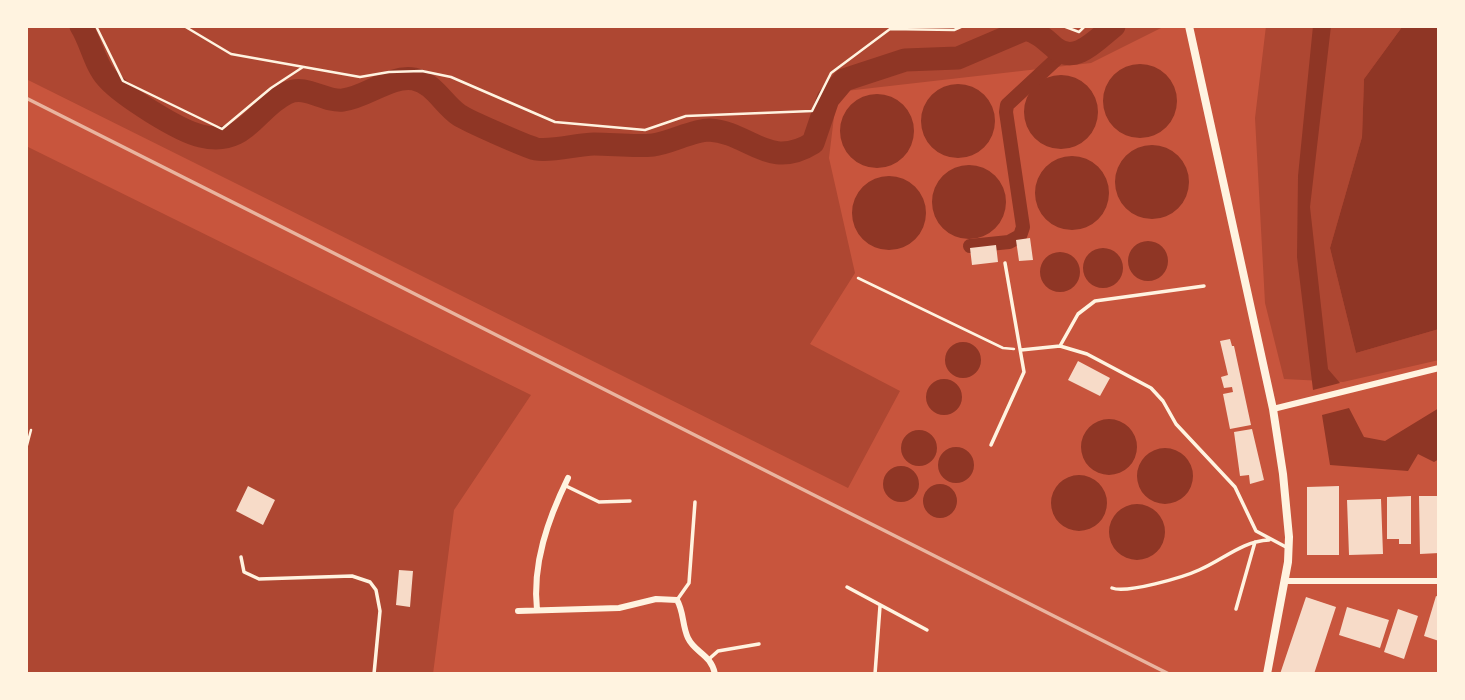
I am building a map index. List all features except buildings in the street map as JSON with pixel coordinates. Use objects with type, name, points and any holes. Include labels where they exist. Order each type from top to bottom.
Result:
[{"type":"street","points":[[1189,27],[1273,409],[1286,496],[1288,547],[1285,581],[1267,674]]},
{"type":"street","points":[[1273,409],[1439,368]]},
{"type":"street","points":[[537,610],[535,587],[542,549],[552,510],[568,478]]},
{"type":"street","points":[[1285,581],[1439,581]]},
{"type":"street","points":[[518,611],[619,608],[656,599],[677,600],[682,609],[683,626],[689,642],[709,659],[715,674]]},
{"type":"lane","points":[[991,445],[1024,372],[1005,263]]},
{"type":"lane","points":[[1060,346],[1078,314],[1095,301],[1203,286]]},
{"type":"lane","points":[[1021,350],[1060,346],[1087,354],[1151,388],[1163,401],[1176,424],[1235,487],[1256,531],[1288,547]]},
{"type":"lane","points":[[564,485],[594,500],[630,501]]},
{"type":"lane","points":[[677,600],[689,583],[695,502]]},
{"type":"lane","points":[[1112,588],[1118,590],[1149,585],[1199,570],[1222,555],[1255,540],[1271,540]]},
{"type":"lane","points":[[1236,609],[1255,540]]},
{"type":"lane","points":[[241,557],[244,572],[259,579],[352,576],[370,582],[376,590],[380,611],[374,674]]},
{"type":"lane","points":[[847,587],[927,629]]},
{"type":"lane","points":[[875,674],[880,606]]},
{"type":"lane","points":[[709,659],[718,652],[759,644]]},
{"type":"path","points":[[96,26],[123,81],[222,129],[271,88],[303,67]]},
{"type":"path","points":[[184,26],[231,54],[360,77],[389,72],[422,71],[451,77],[555,122],[645,130],[686,116],[812,111],[831,73],[890,29],[954,30],[963,26]]},
{"type":"path","points":[[1063,26],[1079,32],[1085,26]]},
{"type":"path","points":[[858,278],[1003,348],[1021,350]]},
{"type":"path","points":[[26,449],[32,430]]},
{"type":"shaded area","points":[[26,26],[1165,26],[1091,63],[837,92],[829,158],[855,273],[810,344],[900,391],[848,488],[26,79]]},
{"type":"shaded area","points":[[1266,26],[1407,26],[1402,27],[1364,79],[1362,137],[1330,248],[1356,353],[1439,329],[1439,360],[1343,382],[1284,379],[1265,303],[1255,118]]},
{"type":"shaded area","points":[[1313,26],[1331,26],[1310,207],[1328,369],[1340,383],[1313,390],[1297,257],[1298,176]]},
{"type":"shaded area","points":[[1439,26],[1439,329],[1356,353],[1330,248],[1362,137],[1364,79],[1402,27]]},
{"type":"shaded area","points":[[1133,64],[1147,64],[1161,70],[1171,80],[1177,101],[1171,122],[1161,132],[1147,138],[1133,138],[1119,132],[1109,122],[1103,108],[1103,94],[1109,80],[1119,70]]},
{"type":"shaded area","points":[[1054,75],[1068,75],[1082,81],[1092,91],[1098,112],[1092,133],[1082,143],[1068,149],[1054,149],[1040,143],[1030,133],[1024,119],[1024,105],[1030,91],[1040,81]]},
{"type":"shaded area","points":[[951,84],[965,84],[979,90],[989,100],[995,121],[989,142],[979,152],[965,158],[951,158],[937,152],[927,142],[921,128],[921,114],[927,100],[937,90]]},
{"type":"shaded area","points":[[870,94],[884,94],[898,100],[908,110],[914,131],[908,152],[898,162],[884,168],[870,168],[856,162],[846,152],[840,138],[840,124],[846,110],[856,100]]},
{"type":"shaded area","points":[[1145,145],[1159,145],[1173,151],[1183,161],[1189,182],[1183,203],[1173,213],[1159,219],[1145,219],[1131,213],[1121,203],[1115,189],[1115,175],[1121,161],[1131,151]]},
{"type":"shaded area","points":[[26,146],[531,395],[454,510],[433,674],[26,674]]},
{"type":"shaded area","points":[[1065,156],[1079,156],[1093,162],[1103,172],[1109,193],[1103,214],[1093,224],[1079,230],[1065,230],[1051,224],[1041,214],[1035,200],[1035,186],[1041,172],[1051,162]]},
{"type":"shaded area","points":[[962,165],[976,165],[990,171],[1000,181],[1006,202],[1000,223],[990,233],[976,239],[962,239],[948,233],[938,223],[932,209],[932,195],[938,181],[948,171]]},
{"type":"shaded area","points":[[882,176],[896,176],[910,182],[920,192],[926,213],[920,234],[910,244],[896,250],[882,250],[868,244],[858,234],[852,220],[852,206],[858,192],[868,182]]},
{"type":"shaded area","points":[[1148,241],[1156,242],[1162,247],[1167,253],[1167,269],[1162,275],[1156,280],[1148,281],[1140,280],[1134,275],[1129,269],[1128,261],[1129,253],[1134,247],[1140,242]]},
{"type":"shaded area","points":[[1103,248],[1111,249],[1117,254],[1122,260],[1122,276],[1117,282],[1111,287],[1103,288],[1095,287],[1089,282],[1084,276],[1083,268],[1084,260],[1089,254],[1095,249]]},
{"type":"shaded area","points":[[1060,252],[1068,253],[1074,258],[1079,264],[1079,280],[1074,286],[1068,291],[1060,292],[1052,291],[1046,286],[1041,280],[1040,272],[1041,264],[1046,258],[1052,253]]},
{"type":"shaded area","points":[[963,342],[975,348],[981,360],[975,372],[963,378],[951,372],[945,360],[951,348]]},
{"type":"shaded area","points":[[944,379],[956,385],[962,397],[956,409],[944,415],[932,409],[926,397],[932,385]]},
{"type":"shaded area","points":[[1349,408],[1364,437],[1385,441],[1439,408],[1439,459],[1434,462],[1418,454],[1408,471],[1330,465],[1322,415]]},
{"type":"shaded area","points":[[1109,419],[1120,421],[1129,427],[1135,436],[1135,458],[1129,467],[1120,473],[1109,475],[1098,473],[1089,467],[1083,458],[1081,447],[1083,436],[1089,427],[1098,421]]},
{"type":"shaded area","points":[[919,430],[931,436],[937,448],[931,460],[919,466],[907,460],[901,448],[907,436]]},
{"type":"shaded area","points":[[956,447],[968,453],[974,465],[968,477],[956,483],[944,477],[938,465],[944,453]]},
{"type":"shaded area","points":[[1165,448],[1176,450],[1185,456],[1191,465],[1191,487],[1185,496],[1176,502],[1165,504],[1154,502],[1145,496],[1139,487],[1137,476],[1139,465],[1145,456],[1154,450]]},
{"type":"shaded area","points":[[901,466],[913,472],[919,484],[913,496],[901,502],[889,496],[883,484],[889,472]]},
{"type":"shaded area","points":[[1079,475],[1090,477],[1099,483],[1105,492],[1105,514],[1099,523],[1090,529],[1079,531],[1068,529],[1059,523],[1053,514],[1051,503],[1053,492],[1059,483],[1068,477]]},
{"type":"shaded area","points":[[940,484],[952,489],[957,501],[952,513],[940,518],[928,513],[923,501],[928,489]]},
{"type":"shaded area","points":[[1137,504],[1148,506],[1157,512],[1163,521],[1163,543],[1157,552],[1148,558],[1137,560],[1126,558],[1117,552],[1111,543],[1109,532],[1111,521],[1117,512],[1126,506]]},
{"type":"waterway","points":[[81,26],[99,67],[107,78],[138,103],[201,136],[217,138],[240,131],[276,100],[294,91],[343,100],[396,80],[414,79],[433,89],[464,118],[536,149],[594,144],[653,145],[709,130],[723,132],[771,152],[784,153],[797,151],[813,143],[828,99],[844,80],[905,60],[958,58],[1026,29],[1038,34],[1055,48],[1071,54],[1086,48],[1114,26]]},
{"type":"waterway","points":[[970,246],[1009,242],[1020,236],[1023,227],[1007,105],[1063,53]]},
{"type":"railway","points":[[26,98],[1169,674]]}]
